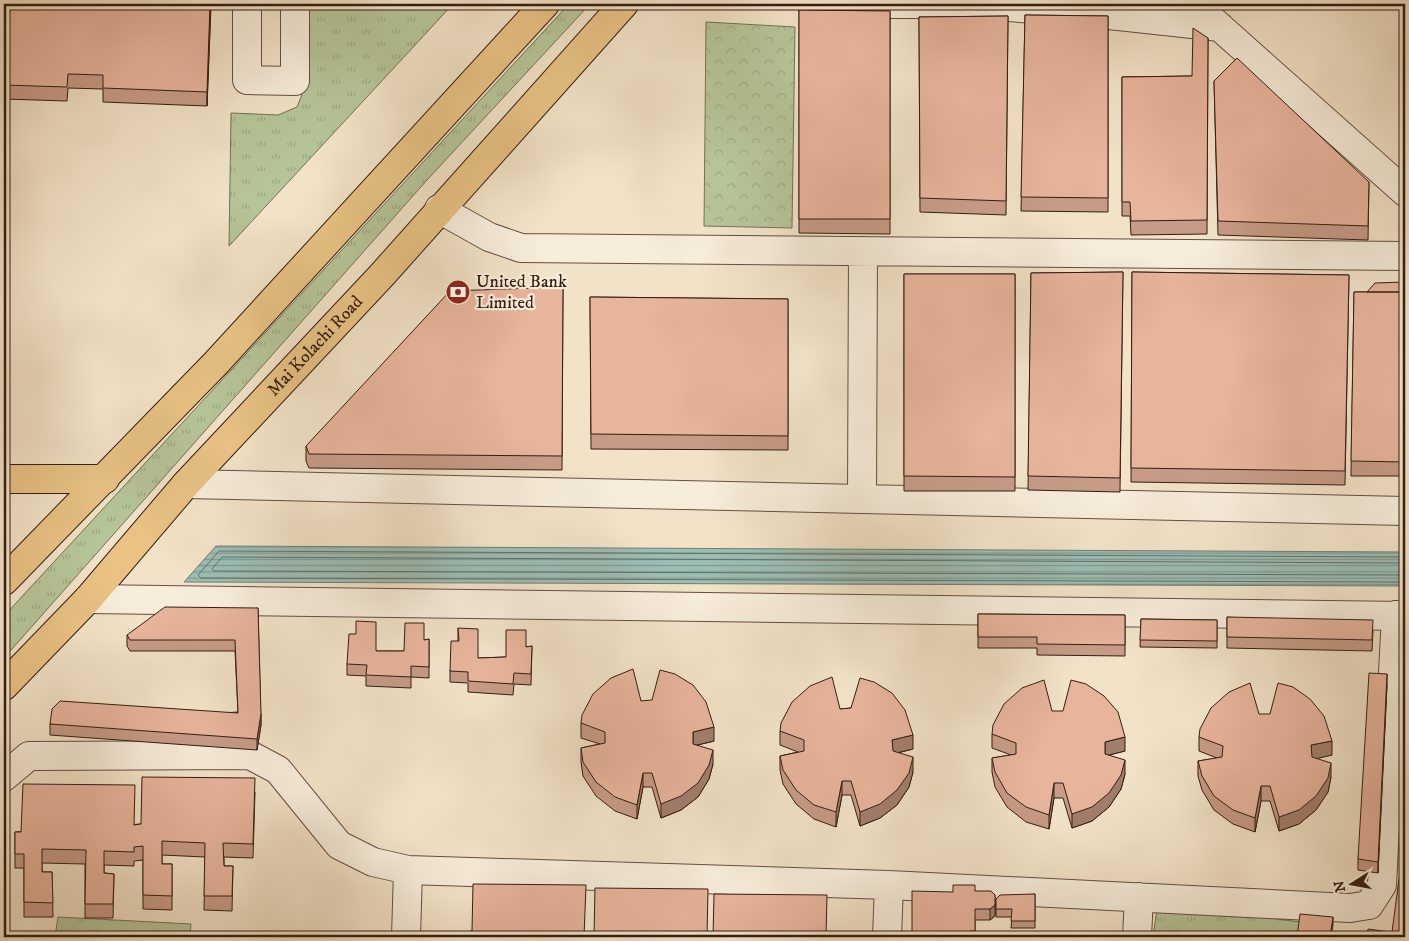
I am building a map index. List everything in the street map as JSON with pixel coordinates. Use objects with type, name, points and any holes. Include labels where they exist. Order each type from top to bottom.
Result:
[{"type":"main road","points":[[4,581],[105,479],[216,362],[545,4]]},
{"type":"main road","name":"Mai Kolachi Road","points":[[4,686],[88,599],[186,484],[382,275],[624,4]]},
{"type":"main road","points":[[4,479],[105,479]]},
{"type":"street","points":[[247,4],[248,80],[295,81],[295,4]]},
{"type":"street","points":[[834,4],[968,4],[1100,14],[1220,27]]},
{"type":"street","points":[[1194,4],[1405,192]]},
{"type":"street","points":[[439,209],[489,237],[521,248],[1405,256]]},
{"type":"street","points":[[862,499],[863,251]]},
{"type":"street","points":[[186,484],[1405,511]]},
{"type":"street","points":[[4,777],[29,756],[250,755],[278,770],[339,845],[373,862],[408,870],[889,885],[1350,908],[1369,904],[1382,885],[1401,615],[88,599]]},
{"type":"street","points":[[406,937],[408,870]]},
{"type":"street","points":[[887,937],[889,885]]},
{"type":"street","points":[[1137,937],[1138,897]]},
{"type":"green space","points":[[303,4],[453,4],[229,246],[231,113],[278,115],[297,107],[303,92]]},
{"type":"green space","points":[[569,4],[590,4],[427,180],[4,658],[4,616]]},
{"type":"green space","points":[[706,22],[795,27],[792,228],[704,226]]},
{"type":"green space","points":[[1168,905],[1300,922],[1298,937],[1153,937],[1157,909]]},
{"type":"green space","points":[[58,917],[191,924],[190,937],[55,937]]},
{"type":"water","points":[[216,546],[1405,552],[1405,586],[184,582]]},
{"type":"building","points":[[4,4],[210,4],[207,92],[103,88],[103,75],[68,74],[67,87],[4,85]]},
{"type":"building","points":[[799,10],[890,11],[890,219],[799,219]]},
{"type":"building","points":[[1025,15],[1108,16],[1108,198],[1021,197]]},
{"type":"building","points":[[1008,16],[1006,201],[920,198],[919,17]]},
{"type":"building","points":[[1193,28],[1208,38],[1207,220],[1131,221],[1130,202],[1122,202],[1122,77],[1192,76]]},
{"type":"building","points":[[1237,58],[1369,182],[1368,226],[1218,221],[1214,81]]},
{"type":"building","points":[[1123,272],[1120,478],[1028,476],[1031,273]]},
{"type":"building","points":[[1132,272],[1349,275],[1345,471],[1131,468]]},
{"type":"building","points":[[904,274],[1015,274],[1015,477],[904,476]]},
{"type":"building","points":[[1405,282],[1405,292],[1367,292],[1375,283]]},
{"type":"building","points":[[563,287],[562,456],[309,454],[306,446],[450,291]]},
{"type":"building","points":[[1354,292],[1405,292],[1405,462],[1351,461]]},
{"type":"building","points":[[590,297],[788,299],[788,436],[591,434]]},
{"type":"building","points":[[165,607],[258,608],[261,714],[257,739],[50,724],[52,709],[60,701],[238,713],[235,640],[130,640],[127,635]]},
{"type":"building","points":[[978,614],[1125,615],[1125,645],[1037,644],[1037,637],[978,637]]},
{"type":"building","points":[[1227,617],[1373,620],[1372,640],[1227,637]]},
{"type":"building","points":[[1141,619],[1217,620],[1217,641],[1140,640]]},
{"type":"building","points":[[356,621],[376,622],[376,651],[404,651],[405,623],[424,623],[424,640],[429,639],[429,667],[411,666],[411,677],[366,675],[367,665],[347,664],[349,634],[356,634]]},
{"type":"building","points":[[458,628],[478,629],[478,658],[506,657],[506,630],[526,630],[526,647],[532,646],[531,674],[514,673],[513,684],[468,681],[468,672],[450,671],[451,641],[459,641]]},
{"type":"building","points":[[633,669],[641,701],[652,700],[660,670],[675,674],[693,685],[706,702],[714,727],[693,732],[693,744],[713,750],[709,765],[698,783],[681,796],[661,804],[652,773],[643,773],[637,805],[615,797],[596,782],[583,762],[581,748],[605,743],[605,732],[581,723],[582,715],[593,694],[611,678]]},
{"type":"building","points":[[1369,673],[1387,674],[1378,862],[1358,859]]},
{"type":"building","points":[[832,677],[840,709],[851,708],[860,678],[874,682],[892,693],[905,710],[913,735],[892,740],[893,751],[913,757],[909,773],[897,790],[880,804],[860,812],[851,781],[842,781],[836,812],[814,805],[796,790],[783,770],[780,756],[804,751],[804,740],[780,731],[781,723],[792,702],[810,686]]},
{"type":"building","points":[[1044,680],[1052,711],[1063,711],[1071,680],[1086,684],[1104,696],[1118,712],[1125,737],[1105,742],[1105,754],[1125,760],[1121,775],[1109,793],[1092,807],[1072,814],[1063,783],[1054,783],[1049,815],[1026,807],[1007,793],[995,772],[992,758],[1016,754],[1016,743],[992,734],[993,725],[1004,704],[1022,688]]},
{"type":"building","points":[[1250,683],[1259,714],[1270,714],[1278,683],[1293,687],[1310,699],[1324,716],[1332,741],[1311,745],[1312,757],[1331,763],[1328,778],[1316,796],[1299,810],[1279,817],[1270,786],[1261,786],[1255,818],[1233,810],[1214,796],[1202,776],[1198,761],[1222,757],[1223,746],[1199,737],[1200,729],[1211,708],[1229,692]]},
{"type":"building","points":[[142,777],[255,778],[253,844],[223,843],[224,866],[233,866],[232,896],[204,896],[205,843],[162,841],[162,864],[172,864],[172,896],[143,895],[143,846],[134,847],[134,852],[104,851],[104,873],[114,874],[113,904],[85,904],[86,850],[42,849],[42,872],[52,872],[53,903],[24,902],[24,854],[15,854],[15,832],[21,832],[23,784],[135,785],[134,825],[141,824]]},
{"type":"building","points":[[1399,879],[1405,880],[1405,934],[1392,932]]},
{"type":"building","points":[[473,884],[586,885],[584,937],[465,937],[465,932],[472,931]]},
{"type":"building","points":[[953,885],[975,885],[975,891],[991,891],[995,895],[995,905],[990,909],[975,909],[975,931],[970,931],[970,937],[912,937],[912,891],[953,892]]},
{"type":"building","points":[[595,888],[708,889],[707,937],[588,937],[588,935],[594,935]]},
{"type":"building","points":[[714,894],[827,895],[826,937],[713,937]]},
{"type":"building","points":[[1035,894],[1035,921],[1011,921],[1012,909],[996,909],[996,899],[1000,895]]},
{"type":"building","points":[[1300,914],[1333,917],[1330,937],[1297,937]]},
{"type":"building","points":[[1368,929],[1405,934],[1405,937],[1367,937]]},
{"type":"building","points":[[262,935],[284,935],[284,937],[262,937]]},
{"type":"place","name":"United Bank Limited","points":[[458,292]]}]
